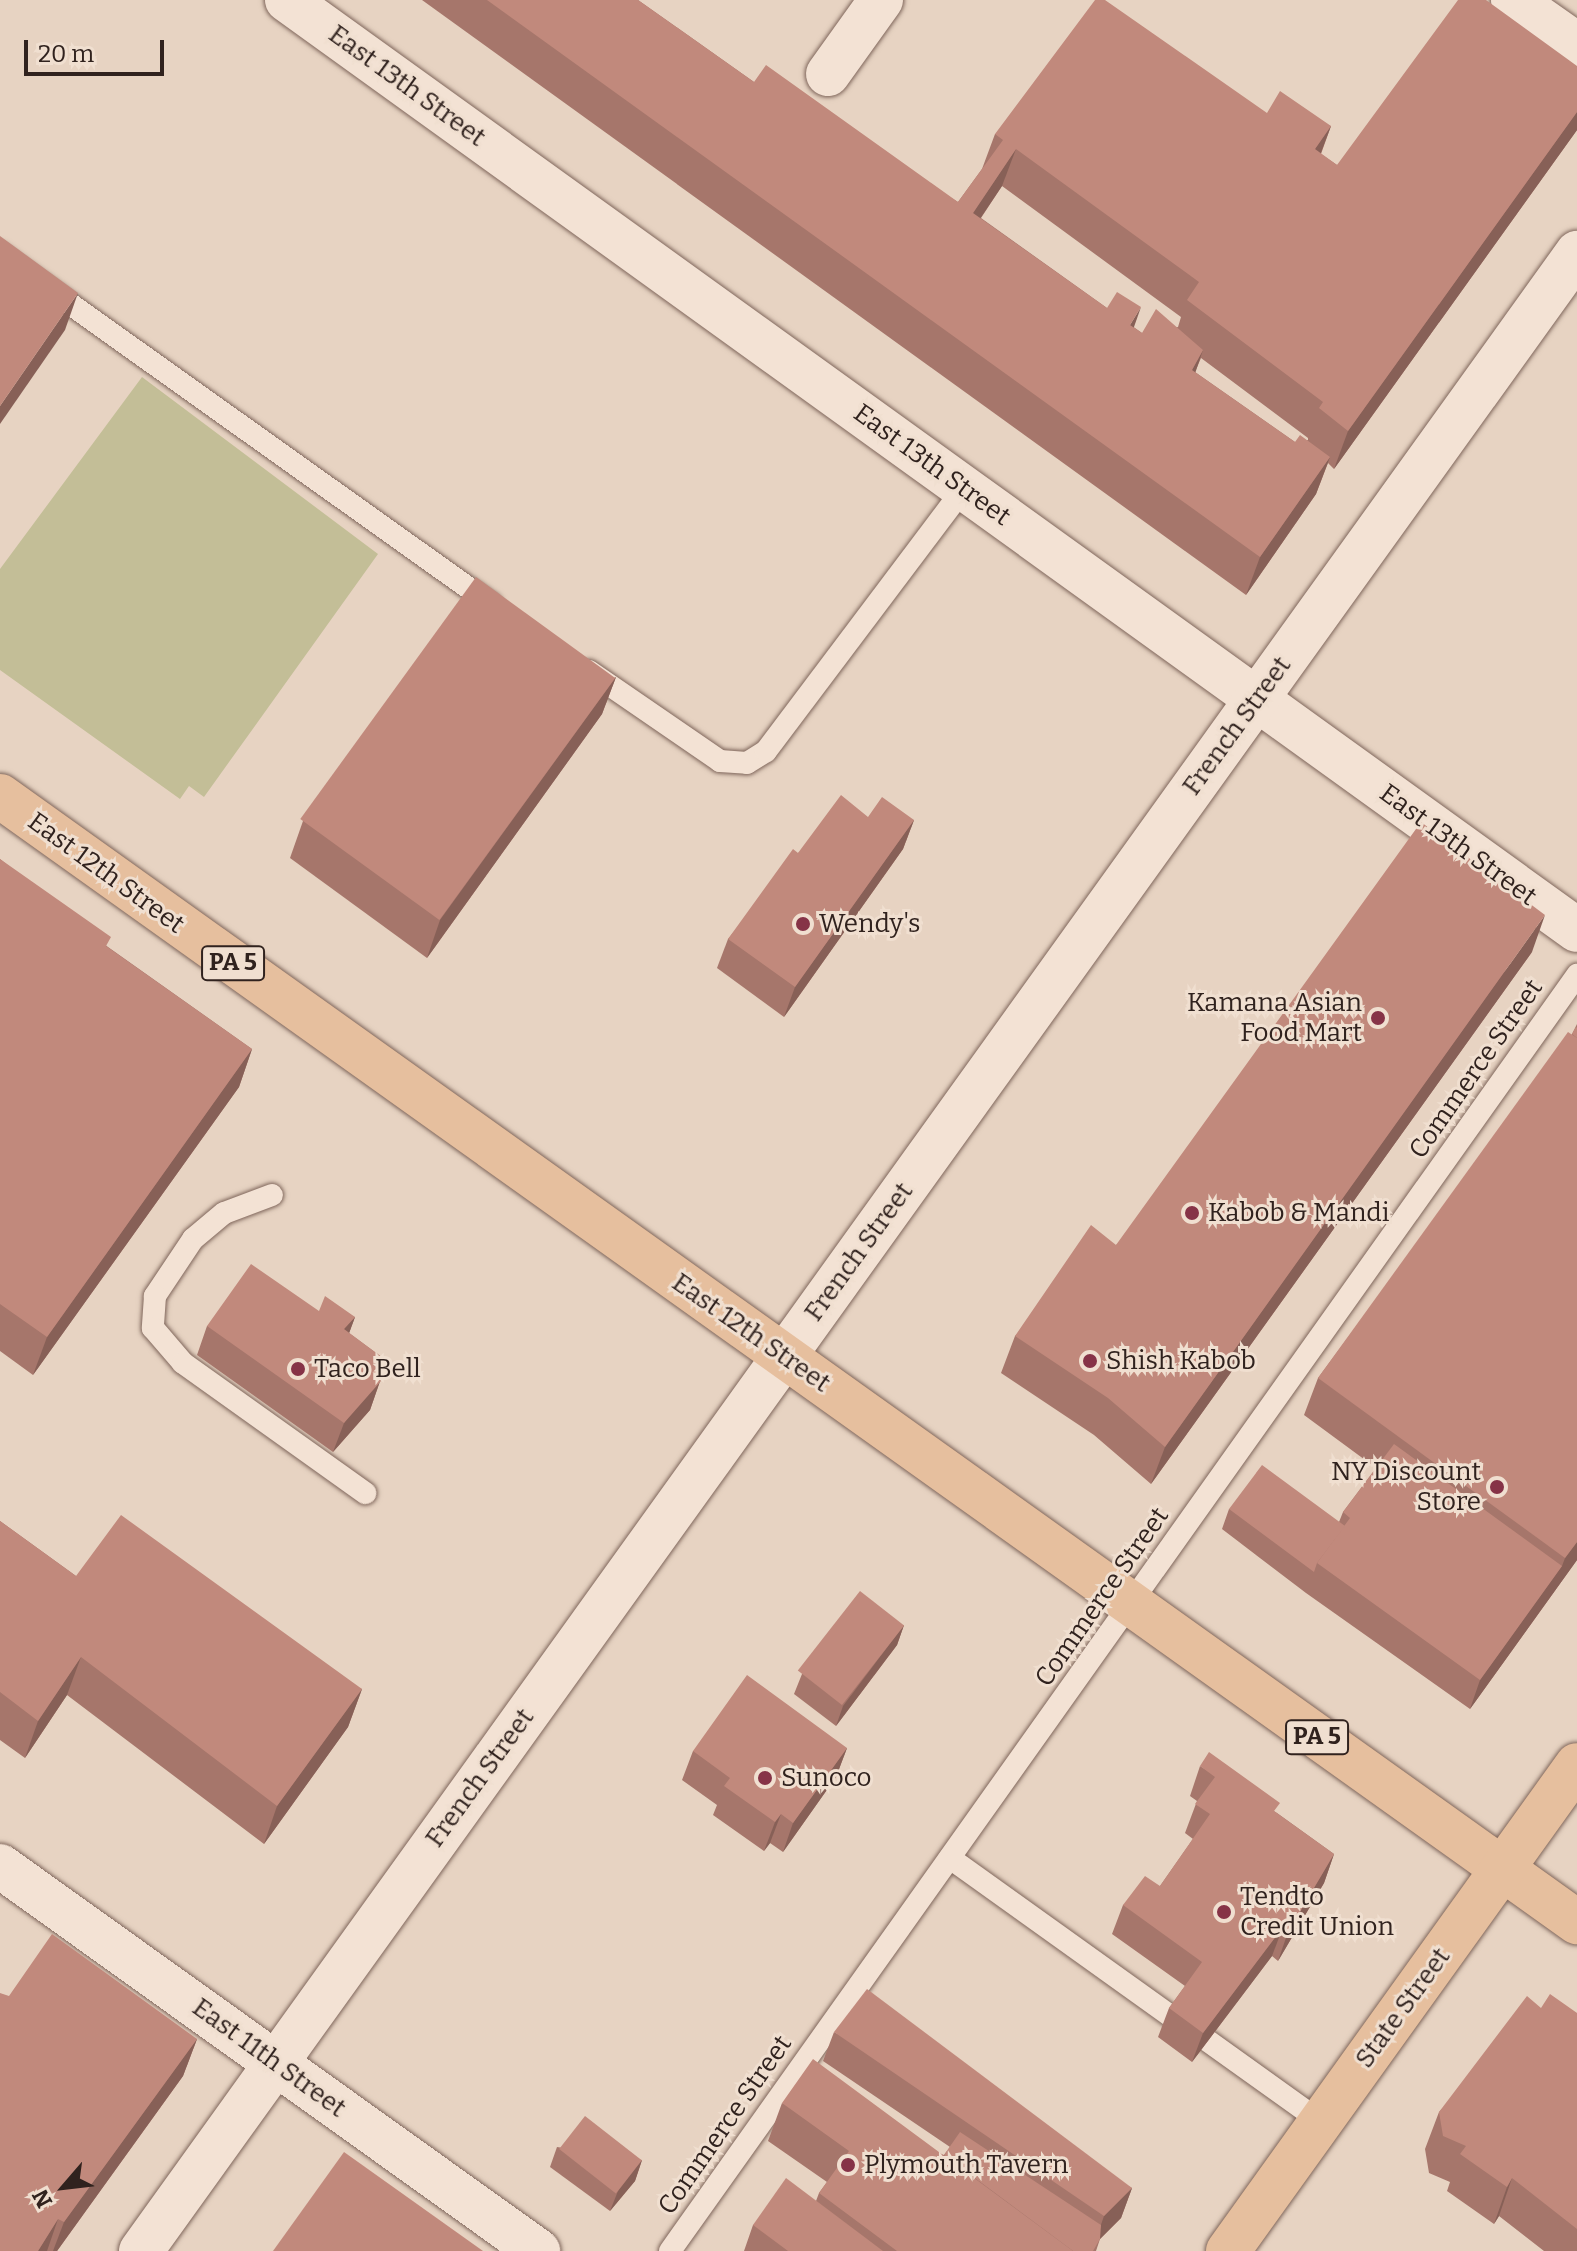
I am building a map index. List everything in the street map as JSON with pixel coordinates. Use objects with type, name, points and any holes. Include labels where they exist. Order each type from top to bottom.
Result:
[{"type":"main road","name":"East 13th Street","points":[[287,0],[1577,930]]},
{"type":"main road","points":[[828,74],[881,0]]},
{"type":"main road","points":[[1513,0],[1577,45]]},
{"type":"main road","name":"French Street","points":[[141,2251],[1577,253]]},
{"type":"main road","name":"East 12th Street","points":[[0,796],[1503,1869]]},
{"type":"main road","name":"State Street","points":[[1228,2251],[1577,1765]]},
{"type":"main road","name":"East 11th Street","points":[[0,1866],[538,2251]]},
{"type":"main road","name":"PA 5","points":[[1503,1869],[1577,1922]]},
{"type":"lane","points":[[0,254],[516,621]]},
{"type":"lane","points":[[567,656],[720,761],[747,763],[766,751],[964,488]]},
{"type":"lane","name":"Commerce Street","points":[[670,2251],[1577,975]]},
{"type":"lane","points":[[272,1195],[224,1213],[193,1239],[155,1296],[153,1328],[183,1363],[365,1493]]},
{"type":"lane","points":[[950,1858],[1172,2017]]},
{"type":"lane","points":[[1208,2041],[1321,2122]]},
{"type":"shaded area","points":[[142,377],[378,554],[204,797],[189,786],[180,799],[0,670],[0,569]]},
{"type":"building","points":[[487,0],[638,0],[754,82],[766,65],[958,202],[1003,140],[995,134],[1095,0],[1105,0],[1267,113],[1280,91],[1331,126],[1315,149],[1337,165],[1458,0],[1486,0],[1577,66],[1577,112],[1348,431],[1319,408],[1323,402],[1187,300],[1199,282],[1016,149],[973,213],[1107,308],[1117,292],[1141,307],[1130,325],[1142,333],[1156,309],[1203,350],[1192,370],[1295,442],[1300,435],[1330,457],[1260,557]]},
{"type":"building","points":[[0,236],[78,293],[0,406]]},
{"type":"building","points":[[476,577],[615,678],[439,920],[300,819]]},
{"type":"building","points":[[841,795],[868,817],[882,797],[914,820],[795,987],[728,939],[793,849],[798,853]]},
{"type":"building","points":[[1421,822],[1545,915],[1165,1447],[1108,1398],[1015,1336],[1091,1225],[1116,1245]]},
{"type":"building","points":[[0,859],[111,937],[106,946],[252,1049],[47,1337],[0,1304]]},
{"type":"building","points":[[1568,1032],[1577,1038],[1577,1542],[1565,1558],[1318,1378]]},
{"type":"building","points":[[251,1264],[319,1311],[325,1296],[355,1317],[344,1329],[387,1361],[376,1377],[381,1381],[344,1423],[207,1326]]},
{"type":"building","points":[[1394,1444],[1562,1566],[1480,1680],[1317,1563],[1350,1518],[1343,1512]]},
{"type":"building","points":[[1262,1465],[1345,1526],[1317,1563],[1314,1572],[1229,1509]]},
{"type":"building","points":[[121,1515],[362,1689],[277,1806],[81,1657],[38,1721],[0,1692],[0,1521],[76,1576]]},
{"type":"building","points":[[860,1591],[904,1625],[842,1705],[798,1671]]},
{"type":"building","points":[[747,1675],[847,1748],[793,1823],[781,1814],[775,1822],[724,1786],[730,1778],[693,1751]]},
{"type":"building","points":[[1209,1752],[1280,1803],[1274,1811],[1334,1854],[1288,1932],[1283,1927],[1203,2033],[1169,2008],[1202,1962],[1123,1905],[1145,1876],[1160,1886],[1210,1814],[1195,1804],[1215,1777],[1200,1766]]},
{"type":"building","points":[[52,1934],[197,2039],[64,2222],[58,2219],[38,2251],[0,2251],[0,1993],[9,1996]]},
{"type":"building","points":[[867,1989],[1132,2188],[1104,2216],[834,2032]]},
{"type":"building","points":[[1550,1994],[1577,2013],[1577,2229],[1512,2178],[1507,2187],[1460,2154],[1466,2146],[1443,2136],[1439,2112],[1527,1996],[1541,2008]]},
{"type":"building","points":[[813,2059],[1073,2251],[897,2251],[819,2193],[849,2151],[782,2103]]},
{"type":"building","points":[[585,2116],[642,2160],[616,2193],[559,2149]]},
{"type":"building","points":[[960,2132],[1101,2225],[1100,2239],[1093,2251],[1073,2251],[944,2155]]},
{"type":"building","points":[[344,2152],[483,2251],[273,2251]]},
{"type":"building","points":[[786,2178],[883,2251],[788,2251],[753,2225]]},
{"type":"place","name":"Wendy's","points":[[803,924]]},
{"type":"place","name":"Kamana Asian Food Mart","points":[[1378,1018]]},
{"type":"place","name":"Kabob & Mandi","points":[[1192,1213]]},
{"type":"place","name":"Shish Kabob","points":[[1090,1361]]},
{"type":"place","name":"Taco Bell","points":[[298,1369]]},
{"type":"place","name":"NY Discount Store","points":[[1497,1487]]},
{"type":"place","name":"Sunoco","points":[[765,1778]]},
{"type":"place","name":"Tendto Credit Union","points":[[1224,1912]]},
{"type":"place","name":"Plymouth Tavern","points":[[848,2165]]}]
